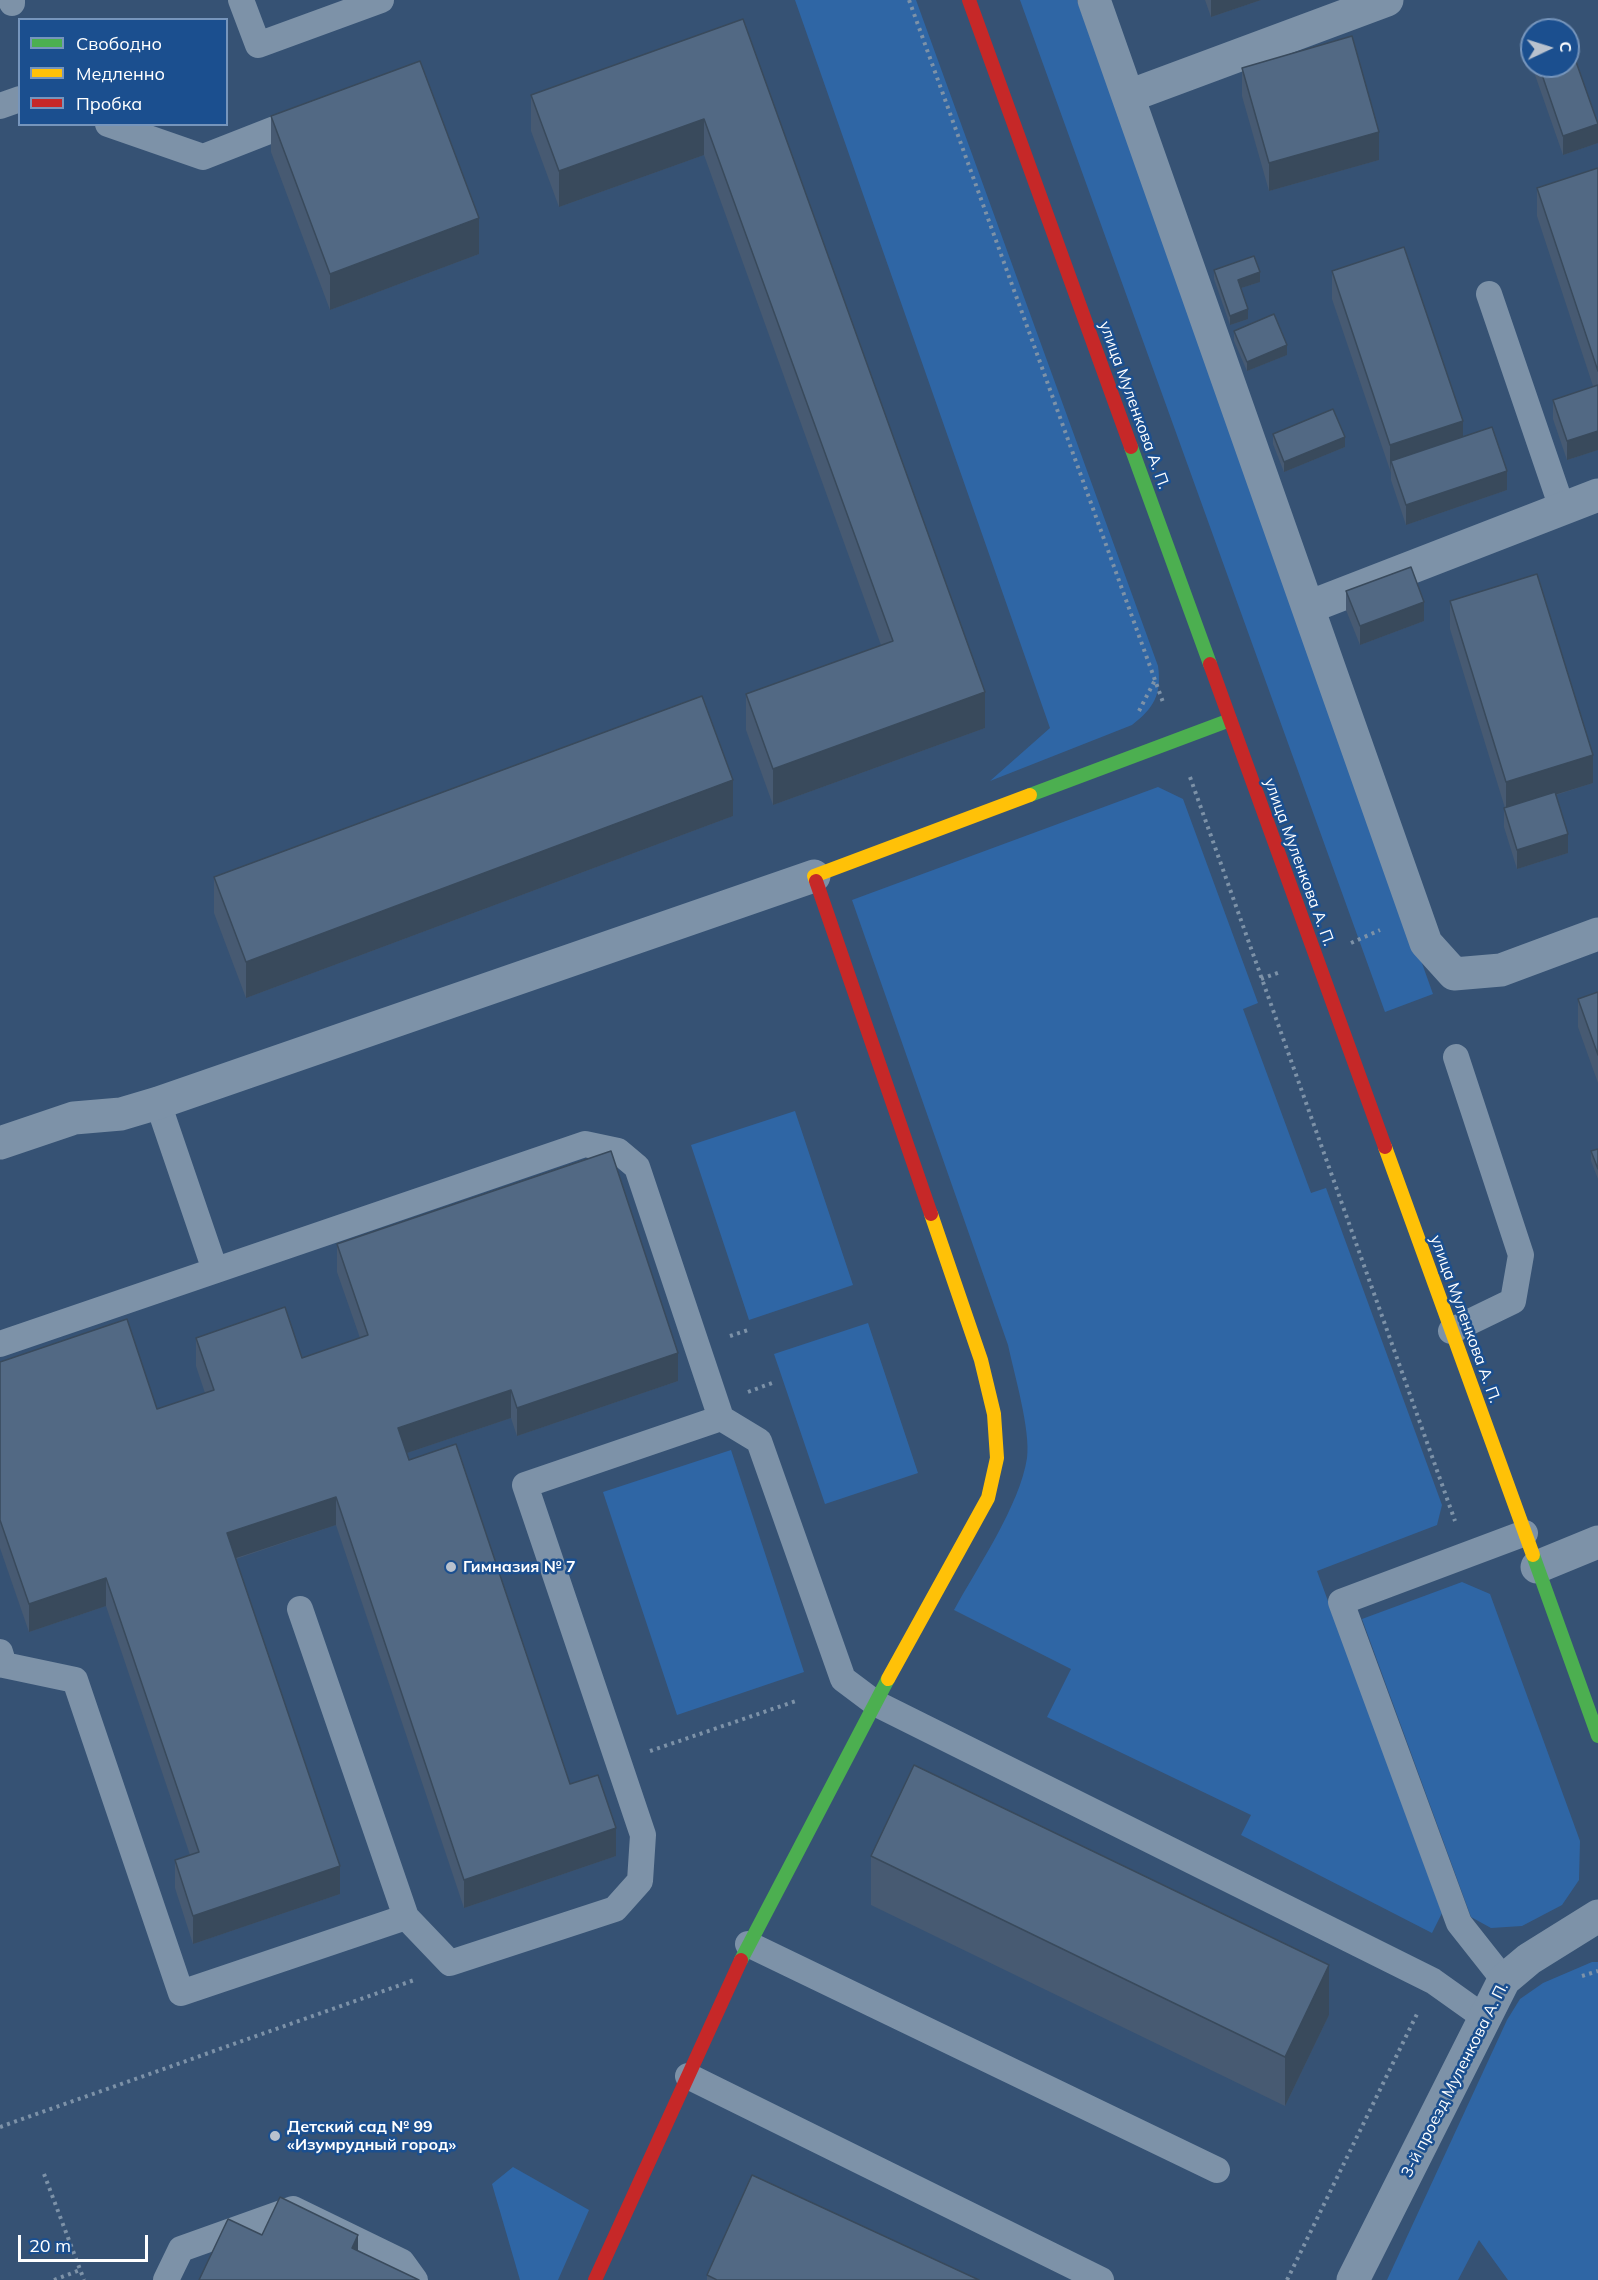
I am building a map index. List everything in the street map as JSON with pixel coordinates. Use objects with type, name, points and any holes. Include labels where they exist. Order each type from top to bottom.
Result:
[{"type":"street","name":"улица Муленкова А. П.","points":[[969,0],[1598,1736]]},
{"type":"street","points":[[1094,0],[1426,943],[1455,974],[1501,970],[1598,934]]},
{"type":"street","points":[[1129,96],[1387,0]]},
{"type":"street","points":[[1309,607],[1598,495]]},
{"type":"street","points":[[0,1143],[74,1118],[121,1114],[158,1103],[814,876],[1230,720]]},
{"type":"street","points":[[595,2280],[748,1944],[875,1702],[988,1498],[997,1458],[993,1414],[981,1360],[814,876]]},
{"type":"street","points":[[1537,1567],[1598,1542]]},
{"type":"street","name":"3-й проезд Муленкова А. П.","points":[[1353,2280],[1504,1980],[1529,1959],[1598,1916]]},
{"type":"lane","points":[[241,0],[258,45],[381,0]]},
{"type":"lane","points":[[0,106],[18,100]]},
{"type":"lane","points":[[114,126],[203,157],[332,106]]},
{"type":"lane","points":[[1489,294],[1562,508]]},
{"type":"lane","points":[[1451,1330],[1513,1301],[1521,1255],[1456,1057]]},
{"type":"lane","points":[[158,1103],[215,1270]]},
{"type":"lane","points":[[0,1344],[585,1144],[618,1151],[637,1167],[722,1418],[759,1441],[843,1679],[875,1702],[1433,1981],[1485,2018]]},
{"type":"lane","points":[[300,1609],[406,1917],[450,1963],[615,1909],[640,1881],[643,1835],[525,1485],[722,1418]]},
{"type":"lane","points":[[1504,1980],[1459,1923],[1341,1602],[1525,1533]]},
{"type":"lane","points":[[0,1652],[4,1665],[75,1680],[181,1993],[406,1917]]},
{"type":"lane","points":[[748,1944],[1217,2170]]},
{"type":"lane","points":[[688,2076],[1101,2280]]},
{"type":"lane","points":[[166,2280],[181,2249],[293,2209],[402,2262],[415,2280]]},
{"type":"path","points":[[618,1762],[796,1701]]},
{"type":"path","points":[[0,2127],[416,1980],[450,1963]]},
{"type":"path","points":[[1287,2280],[1433,1981]]},
{"type":"path","points":[[44,2174],[84,2280]]},
{"type":"path","points":[[54,2280],[80,2270]]},
{"type":"shaded area","points":[[795,0],[916,0],[1158,666],[1159,685],[1155,700],[1146,713],[1132,725],[990,781],[1050,728]]},
{"type":"shaded area","points":[[1020,0],[1077,0],[1433,994],[1385,1012]]},
{"type":"shaded area","points":[[1158,787],[1183,799],[1258,1003],[1243,1009],[1311,1193],[1326,1188],[1442,1505],[1437,1525],[1317,1571],[1442,1913],[1432,1933],[1241,1835],[1251,1815],[1047,1717],[1071,1669],[954,1610],[1016,1496],[1027,1458],[1027,1433],[1008,1345],[852,900]]},
{"type":"shaded area","points":[[795,1111],[853,1285],[749,1320],[691,1145]]},
{"type":"shaded area","points":[[868,1323],[918,1473],[825,1504],[774,1354]]},
{"type":"shaded area","points":[[731,1450],[804,1672],[677,1715],[603,1492]]},
{"type":"shaded area","points":[[1462,1582],[1490,1594],[1580,1841],[1579,1880],[1562,1905],[1522,1926],[1491,1928],[1471,1917],[1362,1619]]},
{"type":"shaded area","points":[[1592,1962],[1598,1962],[1598,2280],[1508,2280],[1479,2240],[1458,2280],[1387,2280],[1507,2020],[1520,1999],[1543,1983]]},
{"type":"shaded area","points":[[513,2167],[589,2210],[558,2280],[520,2280],[492,2184]]},
{"type":"building","points":[[743,19],[985,692],[773,769],[746,694],[893,641],[704,119],[559,171],[531,95]]},
{"type":"building","points":[[1352,36],[1379,132],[1269,163],[1242,68]]},
{"type":"building","points":[[420,61],[479,218],[330,274],[271,116]]},
{"type":"building","points":[[1580,73],[1598,124],[1563,136],[1543,78],[1580,78]]},
{"type":"building","points":[[1598,168],[1598,371],[1537,188]]},
{"type":"building","points":[[1404,247],[1463,421],[1390,445],[1332,271]]},
{"type":"building","points":[[1254,256],[1260,272],[1238,280],[1248,309],[1230,316],[1214,270]]},
{"type":"building","points":[[1274,314],[1287,345],[1247,362],[1234,331]]},
{"type":"building","points":[[1598,385],[1598,431],[1567,441],[1553,400]]},
{"type":"building","points":[[1333,409],[1345,437],[1284,462],[1273,434]]},
{"type":"building","points":[[1492,427],[1507,471],[1406,505],[1391,461]]},
{"type":"building","points":[[1411,567],[1424,602],[1360,626],[1346,591]]},
{"type":"building","points":[[1537,574],[1593,755],[1506,782],[1450,601]]},
{"type":"building","points":[[702,696],[733,780],[246,962],[214,877]]},
{"type":"building","points":[[1555,792],[1568,834],[1517,850],[1504,808]]},
{"type":"building","points":[[1598,992],[1598,1055],[1578,999]]},
{"type":"building","points":[[1598,1149],[1598,1169],[1591,1151]]},
{"type":"building","points":[[611,1151],[678,1353],[517,1408],[511,1390],[398,1428],[409,1460],[456,1444],[570,1784],[598,1775],[616,1828],[464,1880],[336,1497],[227,1533],[340,1866],[193,1916],[175,1860],[199,1852],[106,1578],[29,1604],[0,1520],[0,1362],[127,1319],[157,1409],[214,1390],[196,1338],[285,1307],[302,1358],[368,1335],[337,1244]]},
{"type":"building","points":[[914,1765],[1329,1965],[1285,2057],[871,1856]]},
{"type":"building","points":[[752,2175],[979,2280],[717,2280],[707,2275]]},
{"type":"building","points":[[280,2197],[358,2235],[352,2248],[419,2280],[199,2280],[228,2219],[262,2235]]},
{"type":"traffic: fast","points":[[1131,447],[1210,664]]},
{"type":"traffic: fast","points":[[1030,795],[1230,720]]},
{"type":"traffic: fast","points":[[1533,1555],[1598,1736]]},
{"type":"traffic: fast","points":[[741,1960],[888,1679]]},
{"type":"traffic: slow","points":[[816,881],[814,876],[1030,795]]},
{"type":"traffic: slow","points":[[1385,1147],[1533,1555]]},
{"type":"traffic: slow","points":[[888,1679],[988,1498],[997,1458],[994,1414],[981,1360],[931,1214]]},
{"type":"traffic: jam","points":[[969,0],[1131,447]]},
{"type":"traffic: jam","points":[[1210,664],[1385,1147]]},
{"type":"traffic: jam","points":[[816,881],[931,1214]]},
{"type":"traffic: jam","points":[[595,2280],[741,1960]]},
{"type":"place","name":"Гимназия № 7","points":[[451,1567]]},
{"type":"place","name":"Детский сад № 99 «Изумрудный город»","points":[[275,2136]]}]
